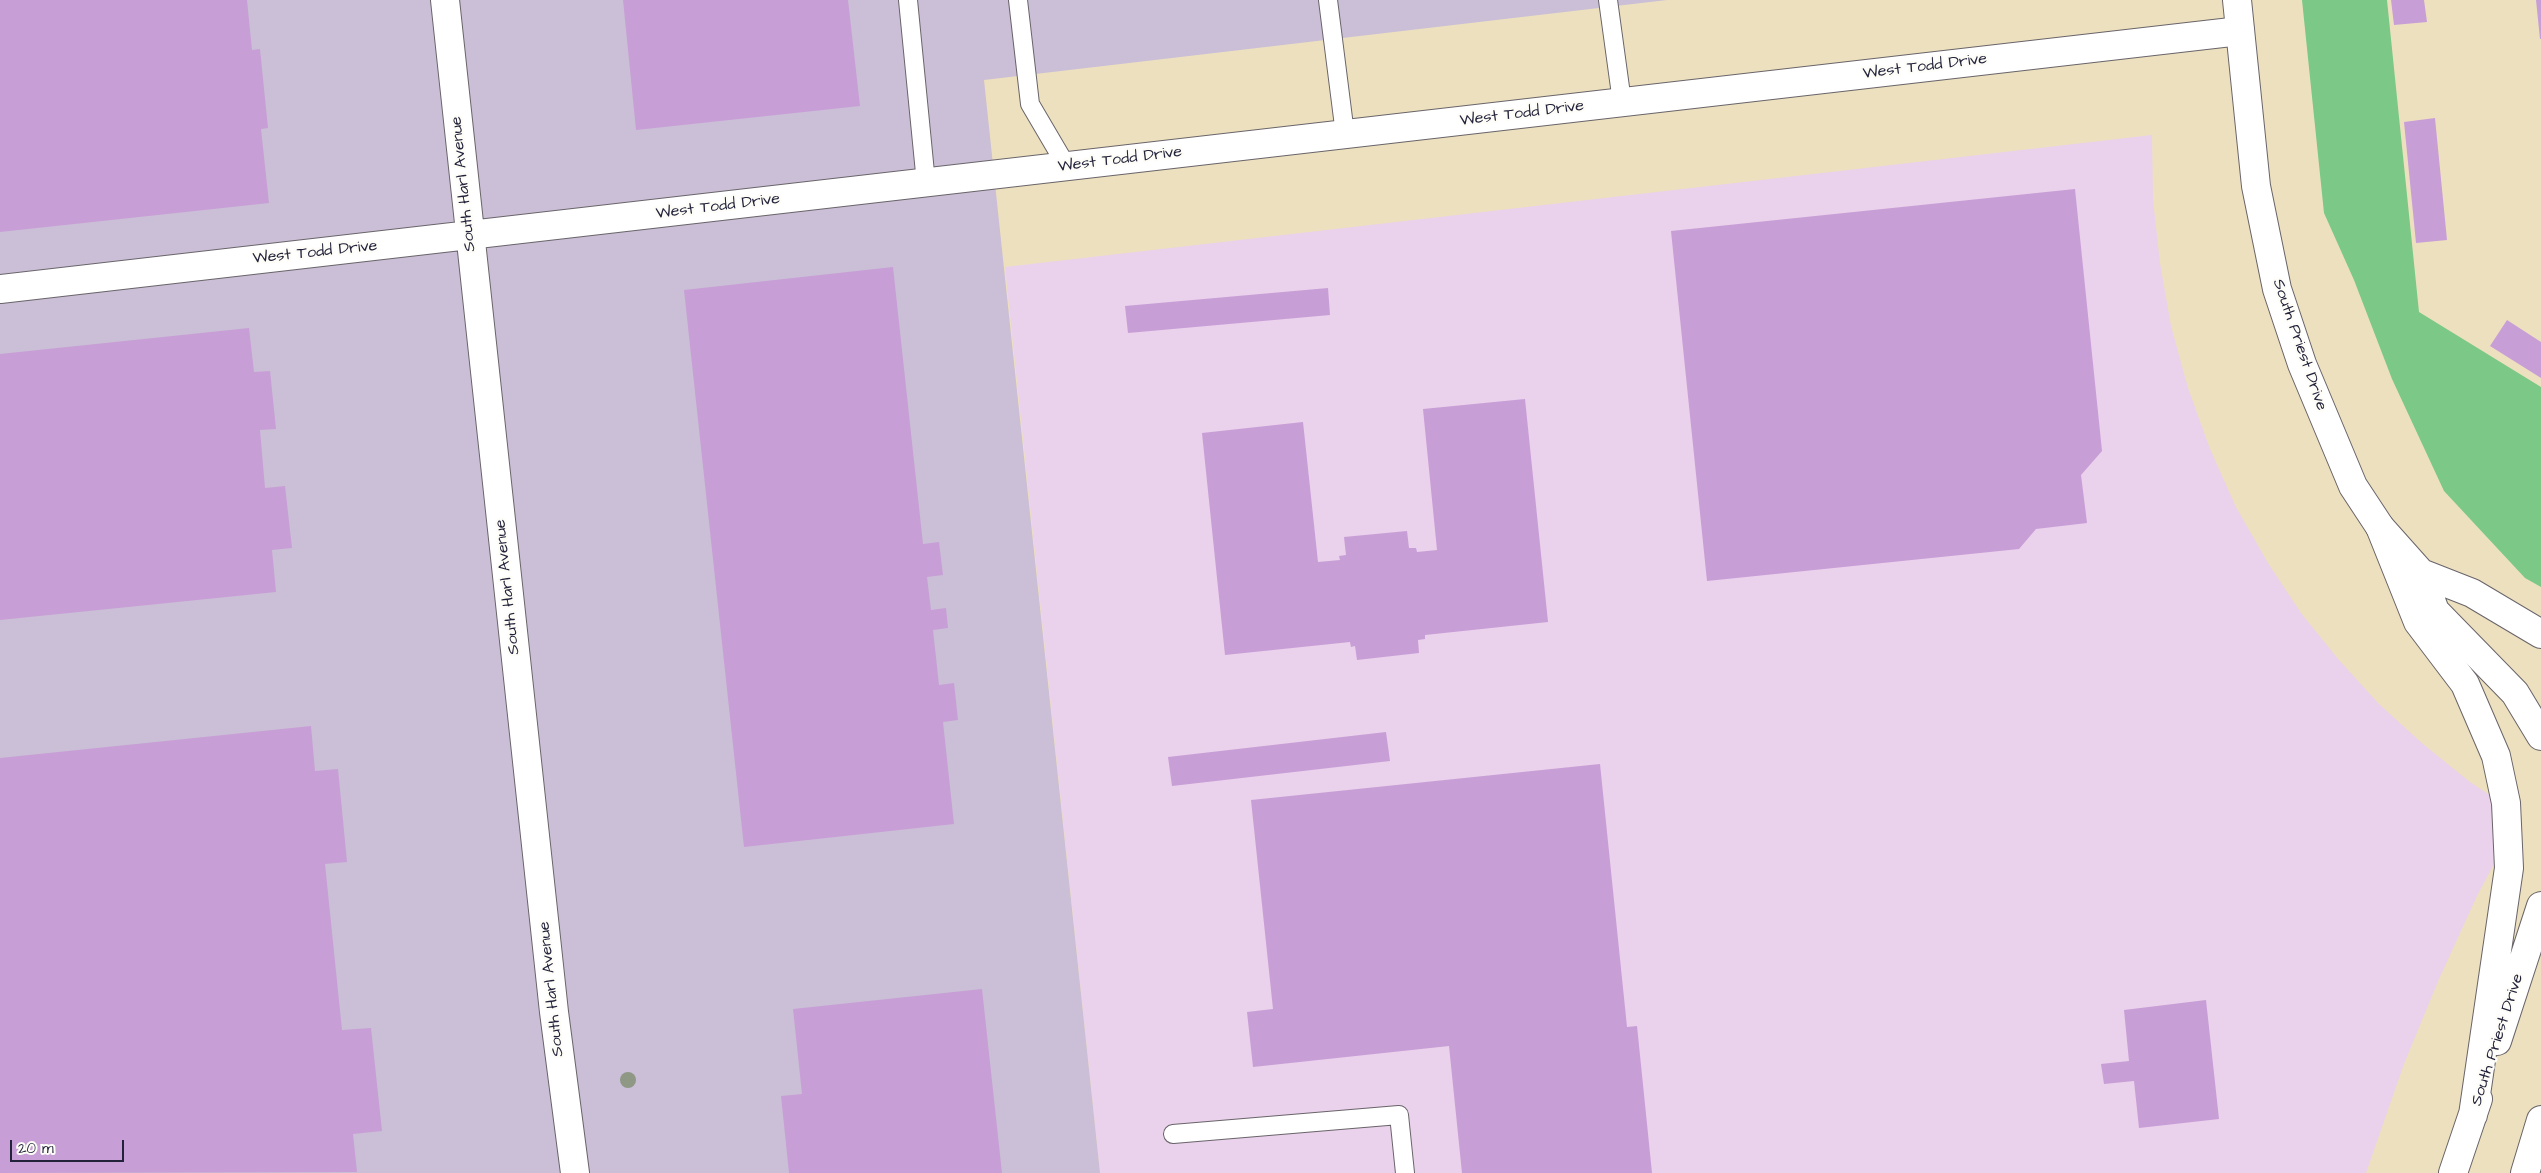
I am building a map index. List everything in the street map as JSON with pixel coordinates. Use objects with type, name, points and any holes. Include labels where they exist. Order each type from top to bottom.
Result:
[{"type":"street","name":"South Harl Avenue","points":[[445,0],[554,1012],[575,1173]]},
{"type":"street","name":"South Priest Drive","points":[[2237,0],[2256,186],[2277,289],[2302,364],[2353,486],[2380,527],[2421,573],[2435,611],[2515,693],[2541,736]]},
{"type":"street","name":"West Todd Drive","points":[[0,288],[470,236],[2240,30]]},
{"type":"street","points":[[2380,527],[2418,622],[2465,684],[2496,756],[2506,803],[2509,868],[2473,1115]]},
{"type":"street","name":"South Priest Drive","points":[[2421,573],[2472,593],[2541,634]]},
{"type":"street","name":"South Priest Drive","points":[[2453,1173],[2541,906]]},
{"type":"street","points":[[2526,1173],[2541,1120]]},
{"type":"lane","points":[[908,0],[926,183]]},
{"type":"lane","points":[[1018,0],[1030,104],[1067,166]]},
{"type":"lane","points":[[1328,0],[1345,134]]},
{"type":"lane","points":[[1608,0],[1622,102]]},
{"type":"lane","points":[[1173,1134],[1399,1115],[1405,1173]]},
{"type":"shaded area","points":[[0,0],[1667,0],[984,80],[1100,1173],[0,1173]]},
{"type":"shaded area","points":[[2152,135],[2153,200],[2160,263],[2171,326],[2188,388],[2210,449],[2236,507],[2268,563],[2301,613],[2339,660],[2379,704],[2423,744],[2470,782],[2520,815],[2477,896],[2439,979],[2404,1064],[2366,1173],[1100,1173],[1005,267]]},
{"type":"green space","points":[[2302,0],[2387,0],[2419,312],[2541,387],[2541,587],[2525,578],[2444,491],[2392,379],[2354,280],[2324,213]]},
{"type":"building","points":[[0,0],[247,0],[252,50],[260,49],[268,128],[261,129],[269,203],[0,232]]},
{"type":"building","points":[[623,0],[848,0],[860,106],[636,130]]},
{"type":"building","points":[[2391,0],[2424,0],[2427,22],[2394,25]]},
{"type":"building","points":[[2536,0],[2541,0],[2541,39],[2540,39]]},
{"type":"building","points":[[2435,118],[2447,240],[2416,243],[2404,122]]},
{"type":"building","points":[[2075,189],[2102,451],[2081,475],[2087,523],[2036,529],[2019,549],[1707,581],[1671,231]]},
{"type":"building","points":[[893,267],[923,544],[939,542],[943,575],[927,577],[931,610],[946,608],[948,628],[933,630],[939,685],[954,683],[958,720],[943,722],[954,824],[744,847],[684,290]]},
{"type":"building","points":[[1328,288],[1330,315],[1128,333],[1125,306]]},
{"type":"building","points":[[2507,320],[2541,342],[2541,378],[2490,346]]},
{"type":"building","points":[[249,328],[254,372],[270,371],[276,429],[260,430],[265,488],[285,486],[292,548],[272,550],[276,592],[0,620],[0,354]]},
{"type":"building","points":[[1525,399],[1548,622],[1425,635],[1425,639],[1418,640],[1419,653],[1357,660],[1355,646],[1351,647],[1350,642],[1225,655],[1202,433],[1303,422],[1318,562],[1340,560],[1339,556],[1346,555],[1344,537],[1407,531],[1409,548],[1416,548],[1417,552],[1437,550],[1423,409]]},
{"type":"building","points":[[311,726],[315,771],[338,769],[347,862],[325,864],[342,1030],[371,1028],[382,1131],[353,1134],[357,1172],[0,1173],[0,758]]},
{"type":"building","points":[[1386,732],[1390,761],[1172,786],[1168,757]]},
{"type":"building","points":[[1600,764],[1627,1027],[1637,1026],[1652,1173],[1462,1173],[1449,1046],[1253,1067],[1247,1012],[1273,1009],[1251,800]]},
{"type":"building","points":[[982,989],[1002,1173],[789,1173],[781,1096],[802,1094],[793,1009]]},
{"type":"building","points":[[2206,1000],[2219,1119],[2139,1128],[2134,1081],[2104,1084],[2101,1064],[2129,1061],[2124,1010]]}]
